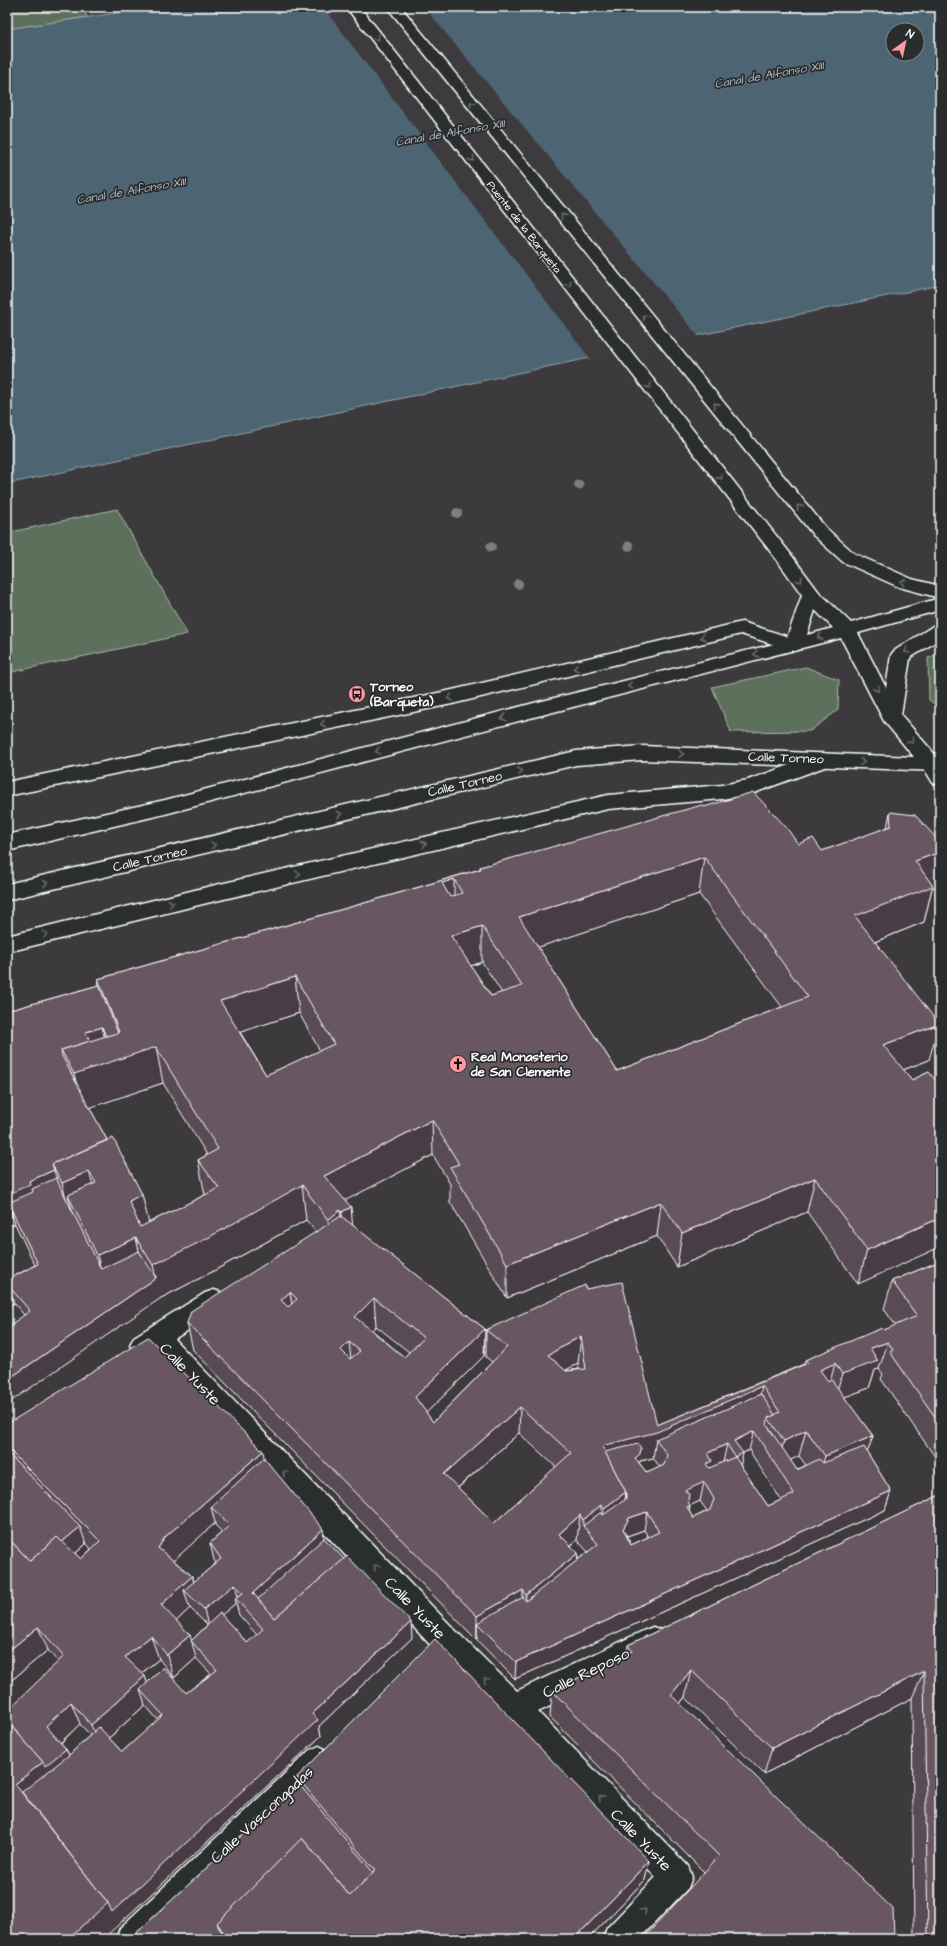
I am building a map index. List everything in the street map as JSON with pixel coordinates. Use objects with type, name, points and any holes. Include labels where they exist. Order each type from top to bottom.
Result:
[{"type":"main road","name":"Puente de la Barqueta","points":[[353,7],[783,556],[811,595],[846,630],[891,716],[937,769]]},
{"type":"main road","points":[[394,7],[820,532],[849,558],[906,583],[940,592]]},
{"type":"main road","points":[[794,645],[811,595]]},
{"type":"main road","points":[[7,843],[165,807],[534,710],[794,645],[940,604]]},
{"type":"main road","points":[[7,789],[452,697],[742,628],[794,645]]},
{"type":"main road","points":[[891,716],[901,655],[940,630]]},
{"type":"main road","name":"Calle Torneo","points":[[7,892],[576,758],[642,752],[823,760],[937,769]]},
{"type":"main road","points":[[7,944],[207,894],[608,802],[722,792],[750,787],[823,760]]},
{"type":"main road","points":[[123,1360],[155,1337],[233,1289]]},
{"type":"main road","name":"Calle Yuste","points":[[155,1337],[438,1649],[514,1708],[677,1876],[618,1939]]},
{"type":"main road","name":"Calle Reposo","points":[[514,1708],[675,1631]]},
{"type":"main road","name":"Calle Vascongadas","points":[[131,1939],[337,1744]]},
{"type":"green space","points":[[7,7],[83,7],[87,17],[7,29]]},
{"type":"green space","points":[[117,509],[187,634],[7,673],[7,533]]},
{"type":"green space","points":[[940,653],[940,708],[929,700],[928,658]]},
{"type":"green space","points":[[806,667],[839,680],[838,710],[810,731],[731,732],[712,687]]},
{"type":"water","name":"Canal de Alfonso XIII","points":[[158,7],[940,7],[940,285],[518,373],[7,484],[7,29]]},
{"type":"pier","points":[[323,7],[424,7],[699,337],[591,360]]},
{"type":"building","name":"Real Monasterio de San Clemente","points":[[753,792],[786,827],[798,844],[813,838],[822,851],[891,826],[890,812],[915,815],[940,842],[940,852],[915,861],[933,886],[855,916],[939,1024],[883,1045],[912,1080],[929,1072],[940,1086],[940,1218],[867,1250],[815,1178],[682,1233],[661,1202],[507,1264],[450,1167],[459,1164],[432,1120],[324,1176],[351,1207],[342,1212],[340,1210],[328,1220],[302,1185],[204,1240],[153,1265],[136,1238],[97,1255],[68,1195],[96,1183],[89,1171],[62,1183],[52,1164],[113,1138],[142,1194],[129,1201],[140,1227],[219,1188],[198,1160],[218,1149],[156,1047],[74,1074],[61,1050],[119,1032],[98,979],[481,869],[480,867],[702,805],[704,807]],"holes":[[[704,857],[808,997],[617,1071],[519,917]],[[454,879],[462,893],[450,897],[442,883]],[[482,926],[522,986],[491,996],[451,936]],[[295,977],[334,1044],[266,1075],[220,1001]]]},
{"type":"building","points":[[99,985],[118,1033],[106,1036],[102,1027],[86,1032],[90,1041],[61,1050],[62,1056],[107,1140],[52,1164],[54,1170],[29,1181],[30,1184],[7,1195],[7,1011]]},
{"type":"building","points":[[56,1178],[101,1269],[139,1251],[156,1278],[7,1380],[7,1327],[30,1311],[7,1284],[7,1280],[38,1264],[8,1203],[33,1192],[32,1189]]},
{"type":"building","points":[[341,1216],[485,1329],[415,1397],[433,1422],[507,1347],[486,1330],[585,1285],[586,1289],[622,1282],[657,1425],[808,1363],[805,1360],[882,1328],[884,1330],[917,1316],[892,1281],[940,1261],[940,1424],[890,1352],[893,1350],[888,1342],[870,1348],[878,1361],[842,1374],[835,1363],[820,1370],[828,1381],[831,1379],[873,1436],[825,1456],[806,1430],[784,1441],[768,1418],[780,1412],[762,1386],[657,1432],[602,1446],[626,1492],[604,1508],[601,1505],[583,1520],[580,1515],[559,1534],[578,1553],[526,1595],[523,1590],[477,1616],[187,1323],[191,1311]],"holes":[[[290,1292],[297,1299],[288,1307],[281,1300]],[[374,1298],[424,1338],[404,1357],[355,1317]],[[581,1336],[586,1369],[566,1371],[548,1355]],[[349,1342],[360,1351],[350,1359],[341,1350]],[[520,1407],[571,1453],[494,1523],[444,1474]]]},
{"type":"building","points":[[148,1337],[263,1451],[165,1537],[158,1548],[192,1576],[161,1605],[190,1635],[167,1655],[151,1636],[125,1657],[145,1676],[91,1725],[71,1702],[46,1726],[66,1749],[45,1766],[7,1721],[7,1711],[64,1656],[38,1627],[7,1652],[7,1537],[30,1561],[57,1537],[81,1559],[100,1541],[7,1448],[7,1424]]},
{"type":"building","points":[[761,1394],[775,1415],[768,1418],[767,1425],[797,1470],[819,1459],[823,1463],[864,1447],[891,1491],[516,1662],[477,1623],[523,1597],[526,1601],[598,1544],[583,1526],[601,1512],[603,1515],[626,1499],[626,1492],[605,1452],[638,1444],[641,1448],[640,1454],[635,1458],[647,1473],[664,1465],[667,1455],[656,1439]],"holes":[[[754,1431],[794,1494],[768,1506],[735,1457],[743,1453],[734,1441]],[[727,1444],[735,1457],[709,1468],[706,1464],[712,1461],[708,1453]],[[704,1482],[714,1499],[710,1510],[693,1518],[687,1507],[690,1506],[688,1501],[689,1494],[685,1491]],[[647,1512],[659,1532],[631,1545],[623,1529],[629,1518]]]},
{"type":"building","points":[[10,1455],[80,1527],[62,1542],[57,1537],[30,1561],[7,1537],[7,1457]]},
{"type":"building","points":[[264,1458],[323,1529],[253,1593],[274,1618],[347,1556],[411,1622],[312,1714],[318,1720],[112,1912],[108,1903],[22,1792],[69,1755],[99,1727],[122,1752],[163,1715],[140,1690],[163,1667],[186,1693],[217,1670],[191,1641],[220,1613],[247,1643],[263,1629],[235,1598],[243,1593],[235,1584],[204,1609],[184,1590],[221,1559],[210,1543],[230,1525],[211,1507]]},
{"type":"building","points":[[940,1495],[940,1939],[928,1939],[924,1671],[772,1748],[691,1670],[671,1695],[893,1909],[894,1939],[643,1939],[719,1856],[552,1691],[632,1651],[628,1645]]},
{"type":"building","points":[[324,1538],[344,1559],[274,1618],[258,1599]]},
{"type":"building","points":[[435,1639],[649,1861],[574,1939],[228,1939],[217,1923],[302,1838],[350,1896],[376,1869],[370,1865],[297,1777]]},
{"type":"building","points":[[7,1721],[43,1762],[15,1784],[108,1903],[67,1939],[7,1939]]},
{"type":"building","points":[[298,1783],[373,1872],[350,1896],[302,1838],[217,1923],[227,1939],[130,1939]]},
{"type":"place","name":"Torneo (Barqueta)","points":[[357,694]]},
{"type":"place","name":"Real Monasterio de San Clemente","points":[[458,1064]]}]
